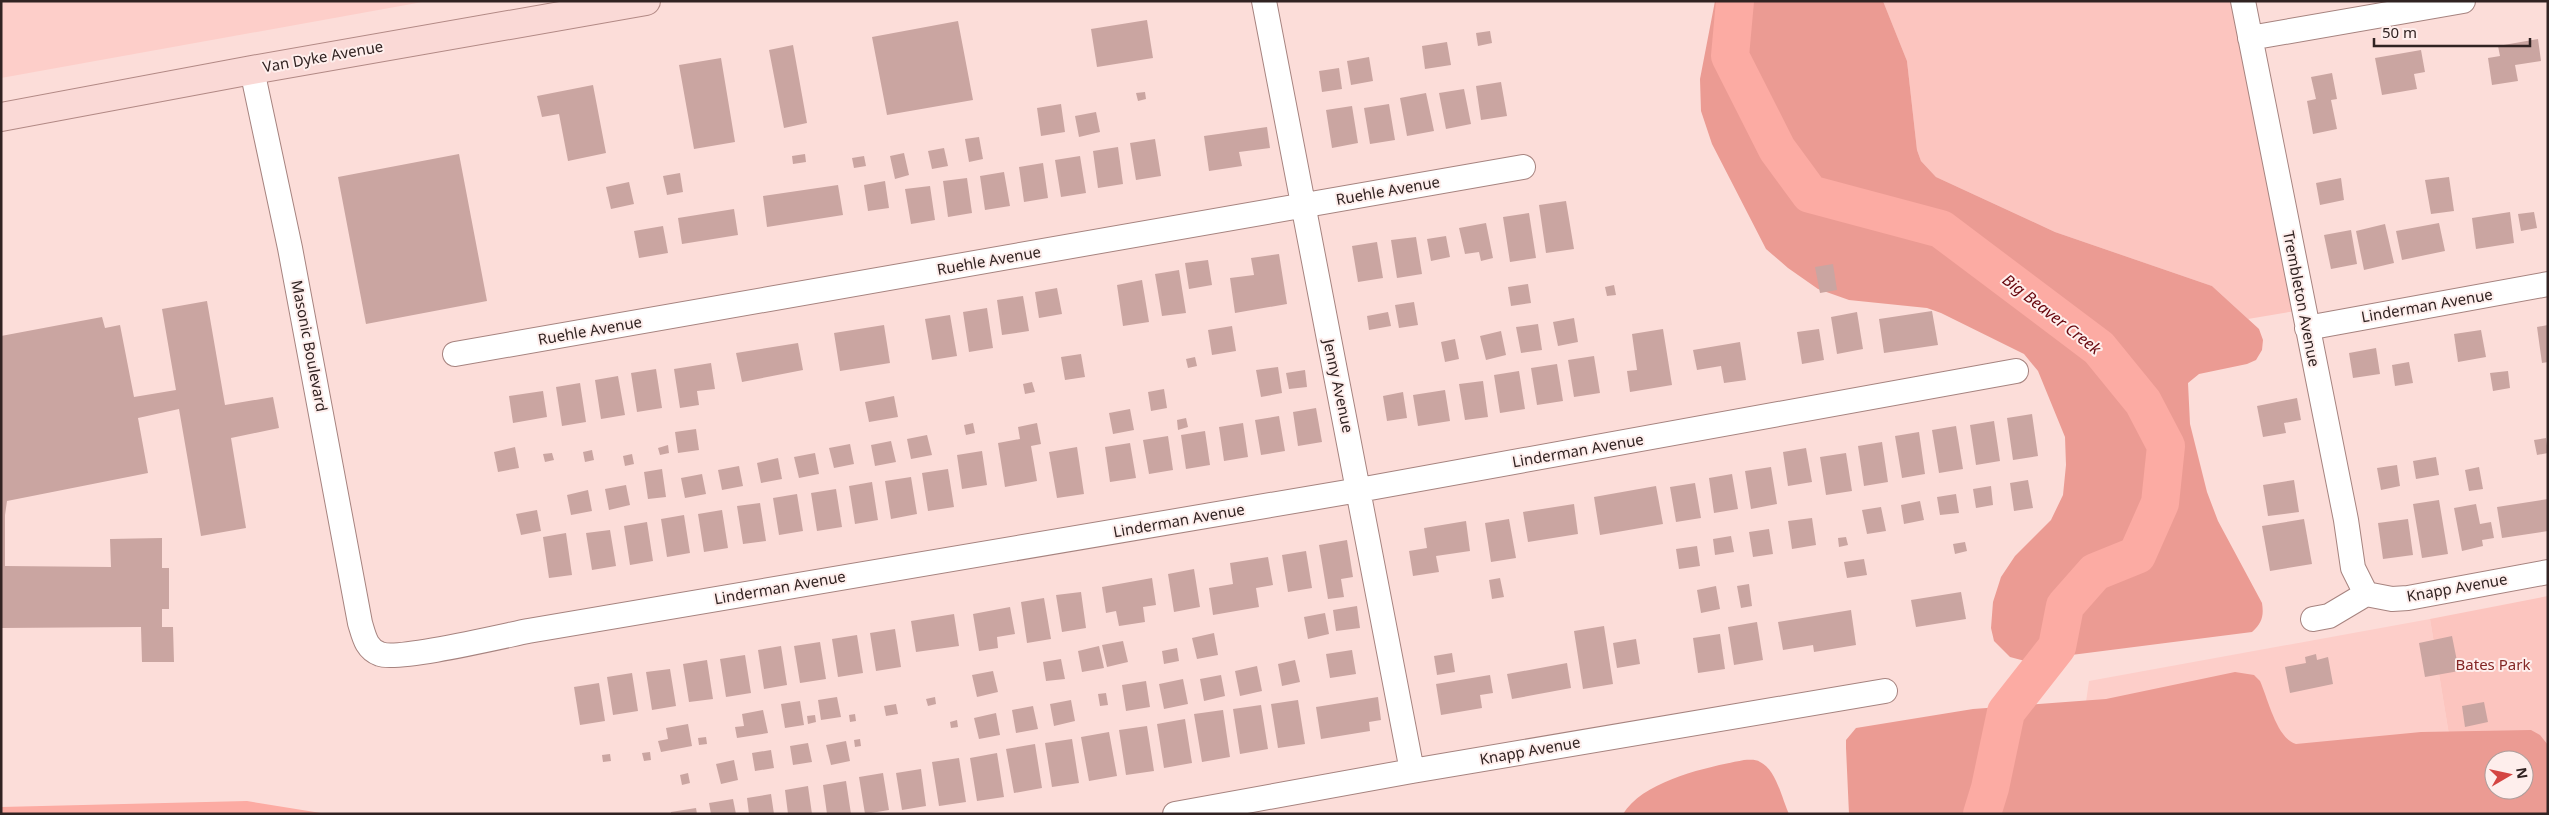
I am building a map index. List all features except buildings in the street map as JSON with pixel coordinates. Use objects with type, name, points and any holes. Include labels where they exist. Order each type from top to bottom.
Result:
[{"type":"main road","name":"Van Dyke Avenue","points":[[1,117],[252,70],[558,9],[646,1]]},
{"type":"street","name":"Jenny Avenue","points":[[1264,1],[1301,206],[1359,490],[1412,771]]},
{"type":"street","name":"Trembleton Avenue","points":[[2244,1],[2346,520],[2353,568],[2366,594]]},
{"type":"street","points":[[2250,38],[2463,1]]},
{"type":"street","name":"Masonic Boulevard","points":[[252,70],[290,248],[360,623]]},
{"type":"street","name":"Ruehle Avenue","points":[[455,354],[1523,167]]},
{"type":"street","name":"Linderman Avenue","points":[[2307,328],[2548,284]]},
{"type":"street","name":"Linderman Avenue","points":[[360,623],[366,644],[380,655],[408,654],[528,631],[1359,490],[2016,371]]},
{"type":"street","name":"Knapp Avenue","points":[[2366,594],[2392,599],[2408,598],[2548,572]]},
{"type":"street","points":[[2312,619],[2329,616],[2366,594]]},
{"type":"street","name":"Knapp Avenue","points":[[1175,814],[1412,771],[1885,691]]},
{"type":"shaded area","points":[[1,1],[428,1],[1,78]]},
{"type":"shaded area","points":[[1715,1],[1883,1],[1907,61],[1917,150],[1921,161],[1936,177],[2055,232],[2212,286],[2259,329],[2263,340],[2262,350],[2256,360],[2247,364],[2199,374],[2188,383],[2190,424],[2207,492],[2218,521],[2262,603],[2262,619],[2252,632],[2025,661],[2010,657],[1994,641],[1991,628],[1993,602],[2001,577],[2015,556],[2051,520],[2063,495],[2066,465],[2065,437],[2038,371],[2024,354],[1941,313],[1927,308],[1849,300],[1818,289],[1788,268],[1766,249],[1712,144],[1701,111],[1700,79]]},
{"type":"shaded area","points":[[2430,619],[2462,814],[2070,814],[2089,681]]},
{"type":"shaded area","points":[[2235,672],[2254,675],[2260,681],[2278,727],[2289,741],[2296,744],[2421,732],[2531,730],[2540,735],[2548,745],[2548,814],[1849,814],[1846,740],[1856,728],[1973,709],[2106,699]]},
{"type":"shaded area","points":[[1744,760],[1758,761],[1766,766],[1778,785],[1789,814],[1623,814],[1633,802],[1661,784],[1695,771]]},
{"type":"shaded area","points":[[247,801],[327,814],[1,814],[1,807]]},
{"type":"green space","points":[[1883,1],[2235,1],[2295,311],[2248,319],[2212,286],[2055,232],[1936,177],[1921,161],[1917,150],[1907,61]]},
{"type":"green space","name":"Bates Park","points":[[2548,596],[2548,814],[2462,814],[2430,619]]},
{"type":"waterway","name":"Big Beaver Creek","points":[[1735,1],[1730,56],[1777,149],[1810,194],[1941,229],[2099,348],[2143,402],[2166,446],[2160,503],[2137,555],[2095,572],[2065,606],[2057,647],[2006,712],[1990,788],[1982,814]]}]
